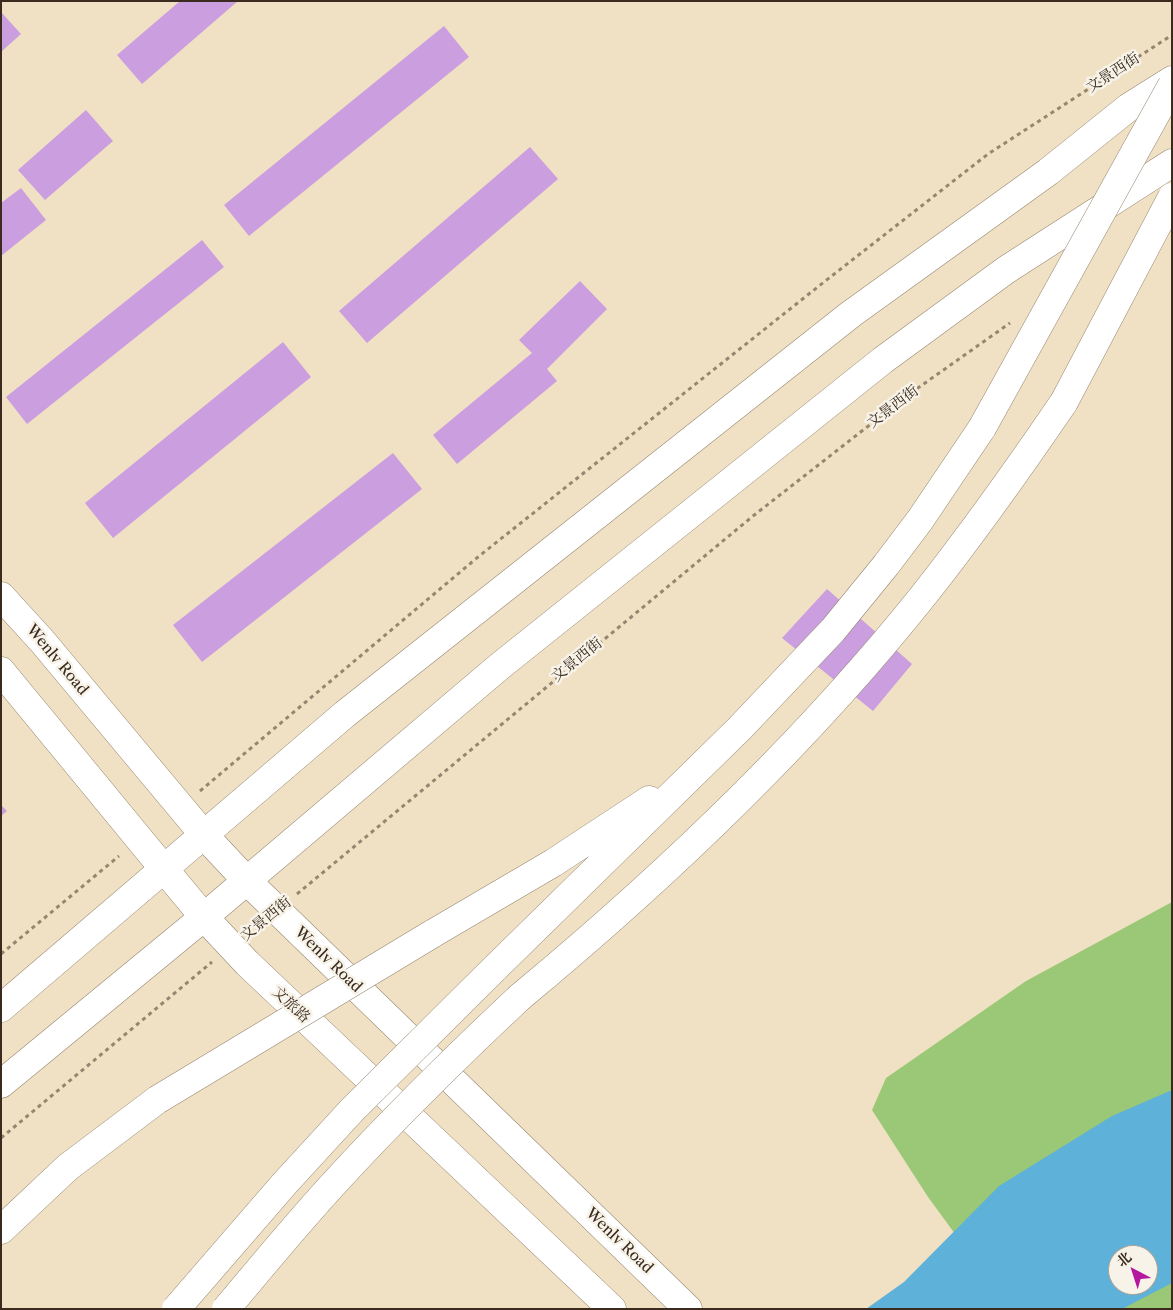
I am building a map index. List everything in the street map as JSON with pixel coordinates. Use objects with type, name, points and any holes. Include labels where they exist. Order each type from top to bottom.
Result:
[{"type":"main road","points":[[1,1008],[353,708],[851,314],[1048,172],[1129,107],[1172,80]]},
{"type":"main road","points":[[176,1309],[278,1190],[352,1110],[784,682],[833,630],[886,565],[920,520],[982,428],[1172,85]]},
{"type":"main road","points":[[1,1084],[204,917],[500,666],[882,360],[1006,270],[1165,167]]},
{"type":"main road","points":[[226,1309],[279,1245],[336,1181],[450,1063],[520,997],[582,945],[703,836],[816,720],[922,598],[976,527],[1064,402],[1172,197]]},
{"type":"main road","name":"Wenlv Road","points":[[1,596],[42,641],[204,835],[246,880],[684,1304]]},
{"type":"main road","name":"文旅路","points":[[1,671],[204,917],[246,963],[612,1309]]},
{"type":"main road","points":[[1,1230],[68,1167],[157,1100],[552,863],[703,764]]},
{"type":"path","name":"文景西街","points":[[181,807],[478,558],[965,172],[996,148],[1172,35]]},
{"type":"path","name":"文景西街","points":[[276,910],[753,516],[908,395],[1012,321]]},
{"type":"path","points":[[1,954],[140,839]]},
{"type":"path","name":"文景西街","points":[[1,1138],[232,947]]},
{"type":"green space","points":[[1172,902],[1172,1309],[1010,1309],[928,1197],[872,1110],[886,1078],[1026,981]]},
{"type":"water","points":[[1172,1090],[1172,1283],[1158,1290],[1158,1245],[1108,1245],[1108,1295],[1149,1295],[1122,1309],[866,1309],[904,1282],[999,1186],[1112,1116]]},
{"type":"building","points":[[180,1],[238,1],[142,84],[117,55]]},
{"type":"building","points":[[1,12],[21,34],[1,52]]},
{"type":"building","points":[[444,26],[469,57],[249,236],[224,205]]},
{"type":"building","points":[[86,110],[113,141],[45,200],[18,170]]},
{"type":"building","points":[[530,147],[558,179],[367,343],[339,311]]},
{"type":"building","points":[[21,188],[46,220],[1,256],[1,203]]},
{"type":"building","points":[[202,240],[224,267],[27,424],[6,397]]},
{"type":"building","points":[[580,281],[607,309],[547,369],[557,381],[457,464],[433,435],[532,353],[519,340]]},
{"type":"building","points":[[283,342],[311,377],[113,538],[85,503]]},
{"type":"building","points":[[393,453],[422,489],[202,662],[173,625]]},
{"type":"building","points":[[827,589],[912,664],[873,711],[782,638]]},
{"type":"building","points":[[1,805],[7,811],[1,816]]}]
